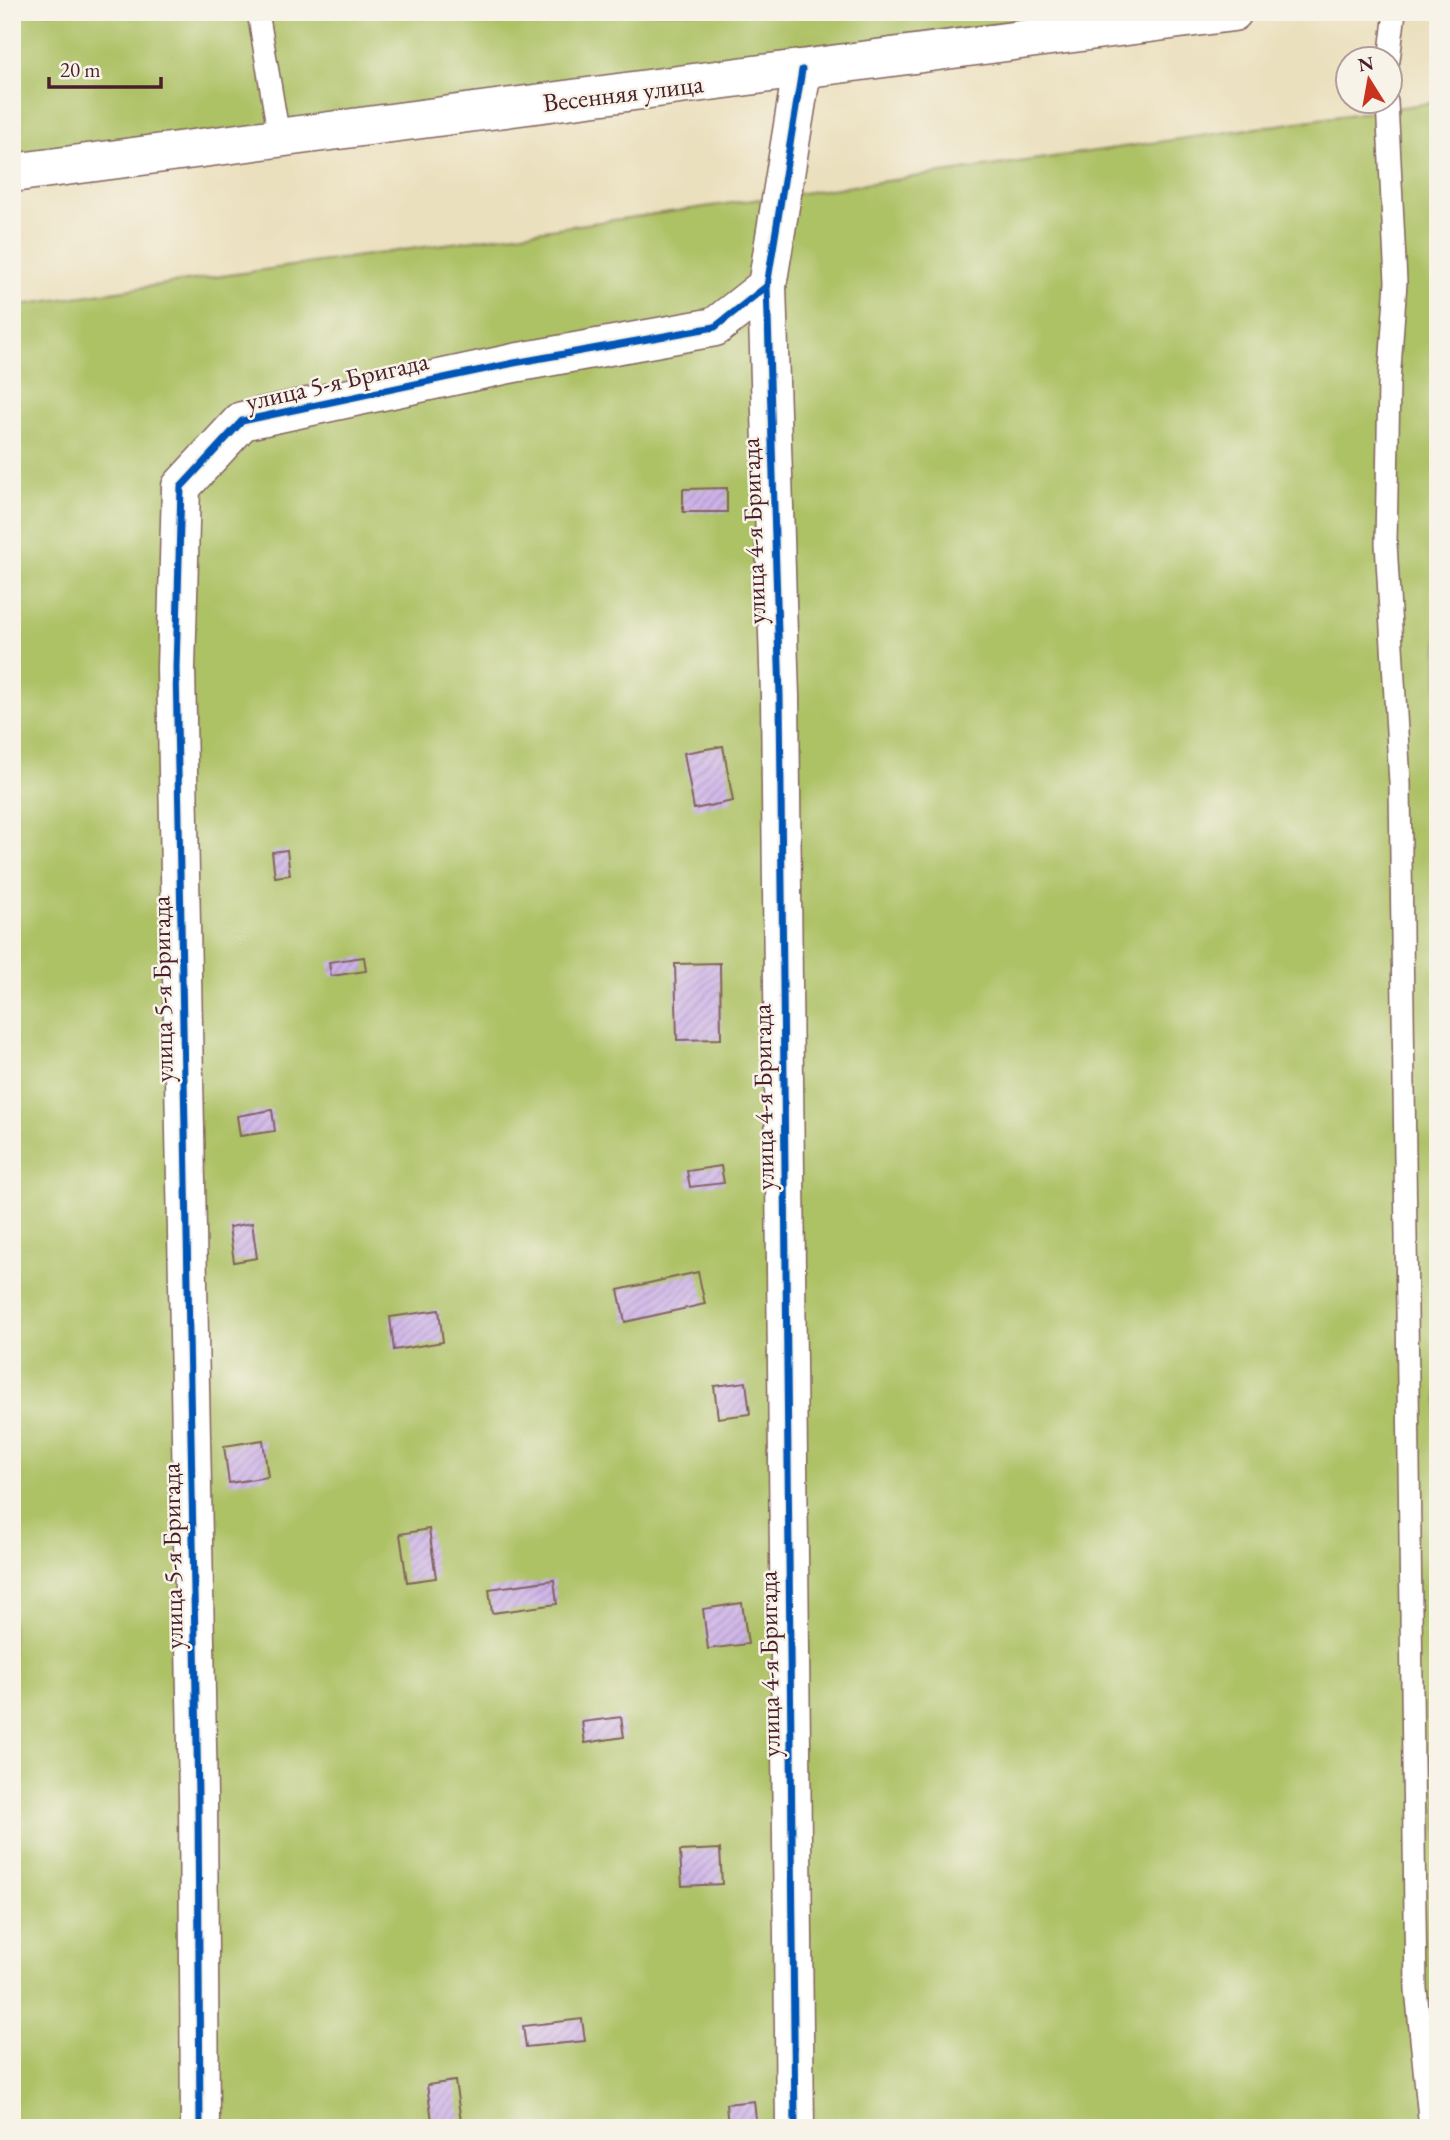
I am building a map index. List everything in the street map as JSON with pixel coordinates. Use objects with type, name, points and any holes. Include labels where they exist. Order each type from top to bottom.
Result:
[{"type":"street","name":"Весенняя улица","points":[[12,173],[1233,12]]},
{"type":"street","name":"улица 4-я Бригада","points":[[796,2128],[780,696],[767,286],[802,69]]},
{"type":"street","name":"улица 5-я Бригада","points":[[200,2128],[198,1796],[176,668],[181,487],[242,421],[514,363],[715,327],[767,286]]},
{"type":"lane","points":[[258,12],[279,137]]},
{"type":"lane","points":[[1391,46],[1395,12]]},
{"type":"lane","points":[[1388,116],[1396,282],[1390,383],[1386,543],[1400,783],[1415,1975],[1430,2128]]},
{"type":"green space","points":[[12,12],[1233,12],[12,173]]},
{"type":"green space","points":[[1438,102],[1438,2128],[12,2128],[12,306],[1340,116],[1404,116],[1404,107]]},
{"type":"building","points":[[727,488],[727,512],[683,512],[683,489]]},
{"type":"building","points":[[723,746],[733,801],[694,809],[684,753]]},
{"type":"building","points":[[287,850],[290,875],[275,877],[272,852]]},
{"type":"building","points":[[364,957],[366,971],[331,976],[329,962]]},
{"type":"building","points":[[720,963],[721,1039],[677,1040],[675,964]]},
{"type":"building","points":[[272,1110],[275,1131],[240,1136],[237,1116]]},
{"type":"building","points":[[721,1166],[724,1183],[690,1187],[687,1171]]},
{"type":"building","points":[[252,1223],[257,1258],[234,1262],[229,1227]]},
{"type":"building","points":[[698,1272],[705,1304],[625,1322],[618,1290]]},
{"type":"building","points":[[439,1310],[443,1342],[394,1350],[390,1317]]},
{"type":"building","points":[[746,1382],[750,1414],[718,1418],[714,1386]]},
{"type":"building","points":[[263,1440],[268,1477],[229,1483],[224,1446]]},
{"type":"building","points":[[429,1529],[436,1578],[407,1582],[400,1534]]},
{"type":"building","points":[[554,1580],[557,1604],[492,1613],[489,1589]]},
{"type":"building","points":[[742,1603],[748,1644],[708,1649],[703,1609]]},
{"type":"building","points":[[621,1717],[624,1737],[585,1743],[582,1722]]},
{"type":"building","points":[[720,1849],[722,1884],[682,1886],[680,1851]]},
{"type":"building","points":[[582,2019],[585,2041],[526,2047],[523,2026]]},
{"type":"building","points":[[455,2081],[462,2128],[433,2128],[427,2085]]},
{"type":"building","points":[[754,2101],[757,2128],[728,2128],[726,2104]]},
{"type":"cycle path","points":[[795,2128],[780,696],[767,286],[802,70]]},
{"type":"cycle path","points":[[200,2128],[198,1796],[176,668],[181,487],[242,421],[514,363],[715,327],[767,286]]}]
